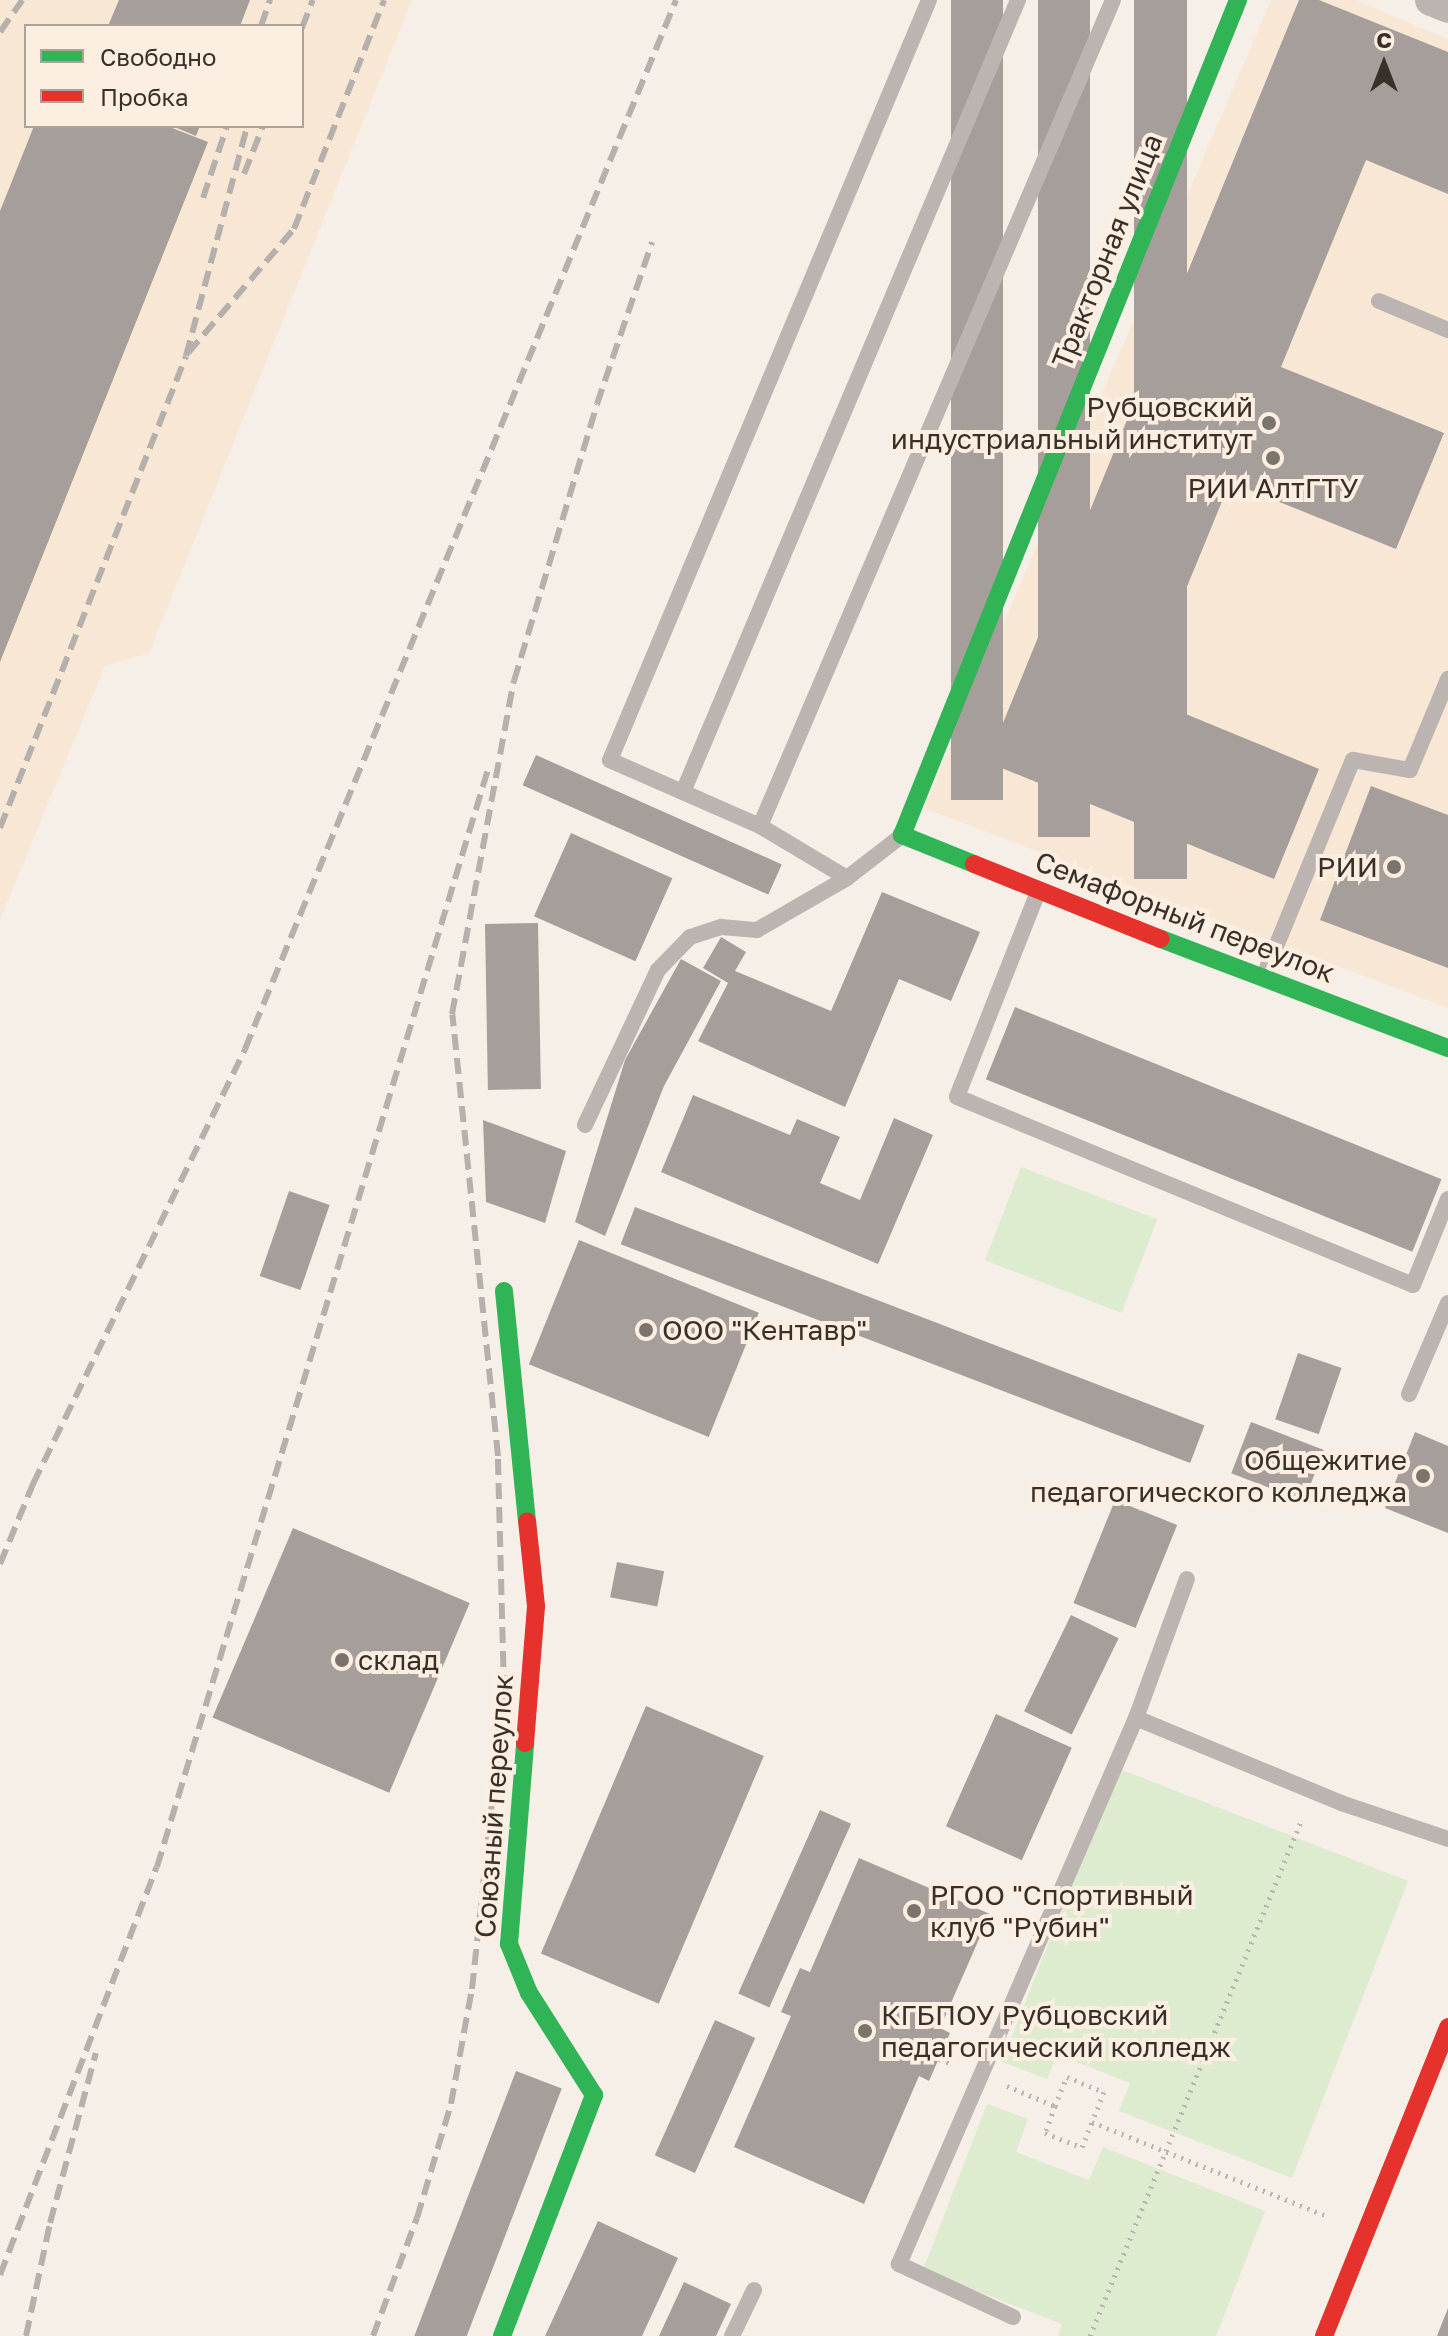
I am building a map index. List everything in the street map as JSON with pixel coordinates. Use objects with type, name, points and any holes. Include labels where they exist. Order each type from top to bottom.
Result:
[{"type":"street","name":"Тракторная улица","points":[[902,835],[1238,0]]},
{"type":"street","points":[[1431,0],[1448,7]]},
{"type":"street","name":"Семафорный переулок","points":[[902,835],[1263,980],[1448,1048]]},
{"type":"street","name":"Союзный переулок","points":[[502,2336],[594,2095],[529,1993],[509,1944],[536,1606],[504,1291]]},
{"type":"street","points":[[1324,2336],[1448,2027]]},
{"type":"lane","points":[[847,878],[760,826],[610,760],[929,0]]},
{"type":"lane","points":[[683,792],[1018,0]]},
{"type":"lane","points":[[760,826],[1113,0]]},
{"type":"lane","points":[[1379,301],[1448,330]]},
{"type":"lane","points":[[1263,980],[1353,760],[1410,770],[1448,679]]},
{"type":"lane","points":[[585,1125],[658,970],[690,937],[721,927],[757,930],[847,878],[902,835]]},
{"type":"lane","points":[[1038,890],[957,1097],[1413,1285],[1448,1199]]},
{"type":"lane","points":[[1409,1394],[1448,1303]]},
{"type":"lane","points":[[1013,2317],[899,2264],[1136,1718],[1187,1579]]},
{"type":"lane","points":[[1136,1718],[1314,1792],[1448,1839]]},
{"type":"lane","points":[[732,2336],[754,2290]]},
{"type":"path","points":[[1090,2336],[1314,1792]]},
{"type":"path","points":[[939,2059],[1055,2106]]},
{"type":"path","points":[[1067,2077],[1104,2092],[1082,2147],[1045,2133],[1055,2106],[1067,2077]]},
{"type":"path","points":[[1092,2122],[1366,2232]]},
{"type":"shaded area","points":[[0,0],[412,0],[149,653],[105,666],[0,920]]},
{"type":"shaded area","name":"Рубцовский индустриальный институт","points":[[1271,0],[1355,0],[1448,39],[1448,1008],[924,808]]},
{"type":"green space","points":[[1021,1167],[1157,1219],[1121,1313],[985,1260]]},
{"type":"green space","points":[[1117,1768],[1408,1881],[1292,2178],[1119,2111],[1130,2083],[1057,2054],[1047,2079],[1002,2062]]},
{"type":"green space","points":[[987,2104],[1028,2119],[1016,2152],[1089,2180],[1103,2147],[1265,2211],[1216,2336],[1058,2336],[1062,2324],[923,2270]]},
{"type":"building","points":[[119,0],[250,0],[241,24],[109,24]]},
{"type":"building","points":[[951,0],[1003,0],[1003,800],[951,800]]},
{"type":"building","points":[[1038,0],[1090,0],[1090,837],[1038,837]]},
{"type":"building","points":[[1134,0],[1187,0],[1187,879],[1134,879]]},
{"type":"building","name":"РИИ АлтГТУ","points":[[1299,0],[1319,0],[1448,52],[1448,194],[1366,160],[1281,367],[1444,433],[1396,549],[1230,482],[1142,696],[1319,769],[1274,879],[987,762]]},
{"type":"building","points":[[33,128],[172,128],[208,142],[0,662],[0,211]]},
{"type":"building","points":[[177,128],[199,128],[196,136]]},
{"type":"building","points":[[536,755],[782,864],[768,895],[523,785]]},
{"type":"building","name":"РИИ","points":[[1371,786],[1448,815],[1448,968],[1320,920]]},
{"type":"building","points":[[571,833],[672,878],[635,961],[534,916]]},
{"type":"building","points":[[882,892],[980,932],[951,1001],[899,979],[845,1107],[698,1041],[728,983],[703,968],[721,937],[746,952],[735,971],[831,1011]]},
{"type":"building","points":[[538,923],[541,1089],[488,1090],[485,924]]},
{"type":"building","points":[[681,959],[721,981],[664,1086],[605,1236],[575,1222],[625,1060]]},
{"type":"building","points":[[1015,1007],[1442,1179],[1412,1252],[986,1079]]},
{"type":"building","points":[[693,1095],[790,1135],[797,1119],[840,1137],[820,1183],[860,1200],[894,1118],[933,1135],[878,1264],[661,1172]]},
{"type":"building","points":[[483,1120],[566,1151],[545,1223],[486,1202]]},
{"type":"building","points":[[289,1191],[330,1205],[300,1290],[260,1276]]},
{"type":"building","points":[[635,1207],[1204,1426],[1190,1463],[621,1244]]},
{"type":"building","name":"ООО \"Кентавр\"","points":[[579,1240],[759,1313],[709,1437],[529,1364]]},
{"type":"building","points":[[1298,1353],[1341,1368],[1319,1434],[1275,1419]]},
{"type":"building","points":[[1251,1422],[1324,1450],[1304,1501],[1231,1473]]},
{"type":"building","name":"Общежитие педагогического колледжа","points":[[1415,1432],[1448,1446],[1448,1533],[1385,1508]]},
{"type":"building","points":[[1115,1500],[1177,1525],[1136,1628],[1073,1603]]},
{"type":"building","name":"склад","points":[[293,1528],[470,1603],[389,1793],[213,1718]]},
{"type":"building","points":[[617,1562],[664,1571],[657,1606],[610,1597]]},
{"type":"building","points":[[1071,1615],[1119,1638],[1072,1734],[1024,1711]]},
{"type":"building","points":[[646,1706],[764,1756],[659,2004],[541,1954]]},
{"type":"building","points":[[996,1714],[1072,1748],[1022,1860],[946,1826]]},
{"type":"building","points":[[820,1810],[851,1824],[769,2007],[738,1994]]},
{"type":"building","name":"КГБПОУ Рубцовский педагогический колледж","points":[[859,1858],[990,1914],[940,2028],[950,2033],[929,2081],[919,2076],[864,2204],[734,2147],[791,2016],[781,2012],[800,1968],[810,1972]]},
{"type":"building","points":[[715,2020],[755,2038],[695,2173],[655,2155]]},
{"type":"building","points":[[516,2071],[562,2089],[467,2336],[414,2336]]},
{"type":"building","points":[[598,2221],[678,2258],[642,2336],[545,2336]]},
{"type":"building","points":[[684,2282],[731,2304],[716,2336],[659,2336]]},
{"type":"building","points":[[1448,2308],[1448,2336],[1437,2336]]},
{"type":"railway","points":[[0,32],[22,0]]},
{"type":"railway","points":[[262,24],[270,0]]},
{"type":"railway","points":[[304,24],[313,0]]},
{"type":"railway","points":[[188,353],[294,229],[384,0]]},
{"type":"railway","points":[[0,1564],[33,1484],[245,1049],[676,0]]},
{"type":"railway","points":[[203,198],[226,128]]},
{"type":"railway","points":[[0,828],[186,356],[246,128]]},
{"type":"railway","points":[[244,174],[262,128]]},
{"type":"railway","points":[[373,2336],[417,2218],[451,2104],[472,1989],[504,1691],[498,1456],[452,1014],[514,681],[597,404],[652,242]]},
{"type":"railway","points":[[0,2275],[157,1867],[488,769]]},
{"type":"railway","points":[[26,2336],[50,2223],[96,2053]]},
{"type":"traffic: fast","points":[[974,864],[902,835],[1238,0]]},
{"type":"traffic: fast","points":[[1161,939],[1448,1048]]},
{"type":"traffic: fast","points":[[504,1291],[527,1521]]},
{"type":"traffic: fast","points":[[502,2336],[594,2095],[529,1993],[509,1944],[525,1743]]},
{"type":"traffic: jam","points":[[974,864],[1161,939]]},
{"type":"traffic: jam","points":[[525,1743],[536,1606],[527,1521]]},
{"type":"traffic: jam","points":[[1324,2336],[1448,2027]]},
{"type":"place","name":"Рубцовский индустриальный институт","points":[[1269,423]]},
{"type":"place","name":"РИИ АлтГТУ","points":[[1273,458]]},
{"type":"place","name":"РИИ","points":[[1394,867]]},
{"type":"place","name":"ООО \"Кентавр\"","points":[[646,1330]]},
{"type":"place","name":"Общежитие педагогического колледжа","points":[[1423,1476]]},
{"type":"place","name":"склад","points":[[342,1660]]},
{"type":"place","name":"РГОО \"Спортивный клуб \"Рубин\"","points":[[914,1911]]},
{"type":"place","name":"КГБПОУ Рубцовский педагогический колледж","points":[[865,2031]]}]
